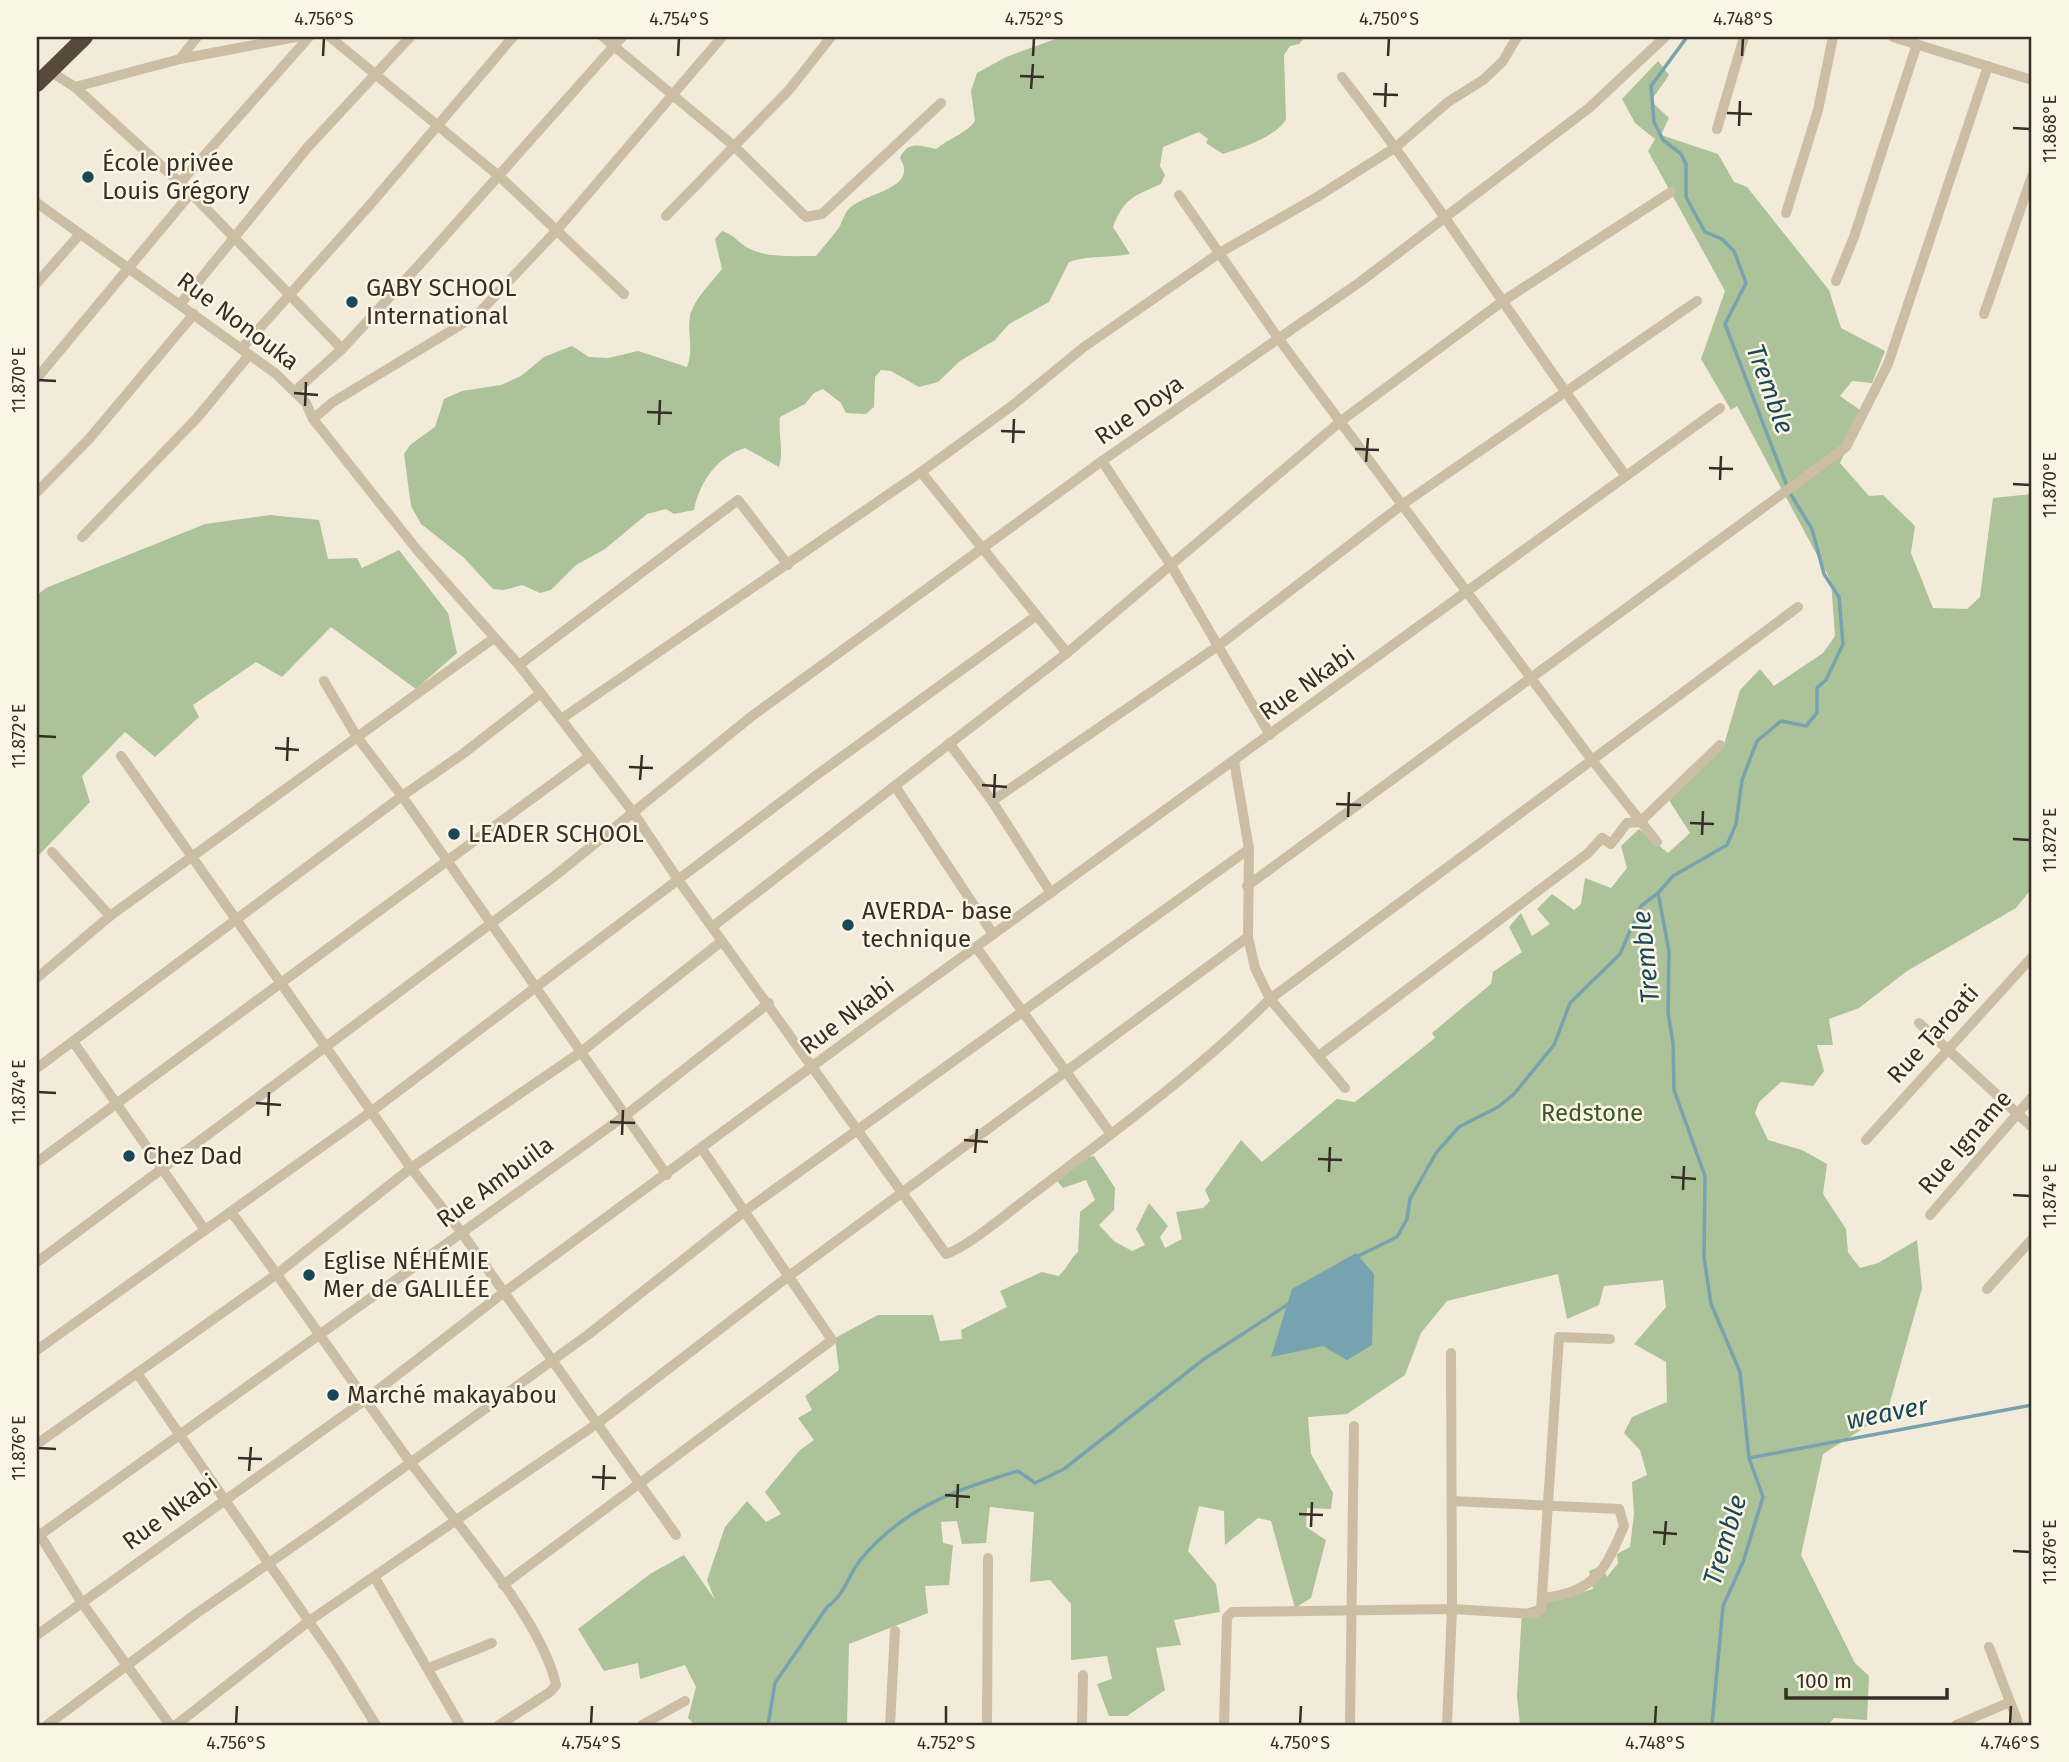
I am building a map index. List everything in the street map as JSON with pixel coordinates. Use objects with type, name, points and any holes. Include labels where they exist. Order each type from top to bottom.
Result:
[{"type":"highway","points":[[37,83],[75,37]]},
{"type":"highway","points":[[44,74],[85,37]]},
{"type":"street","points":[[180,59],[197,37]]},
{"type":"street","points":[[75,87],[180,59],[296,37]]},
{"type":"street","points":[[180,183],[309,37]]},
{"type":"street","points":[[330,37],[499,176],[624,294]]},
{"type":"street","points":[[181,303],[234,235],[410,37]]},
{"type":"street","points":[[82,537],[197,418],[291,293],[513,37]]},
{"type":"street","points":[[603,37],[734,146],[802,215],[812,218],[822,214],[942,103]]},
{"type":"street","points":[[295,391],[342,349],[622,37]]},
{"type":"street","points":[[313,419],[333,402],[477,315],[557,230],[722,37]]},
{"type":"street","points":[[666,216],[789,90],[831,37]]},
{"type":"street","points":[[561,719],[921,472],[1013,405],[1083,347],[1221,252],[1317,197],[1396,147],[1448,102],[1483,80],[1503,61],[1517,37]]},
{"type":"street","name":"Rue Doya","points":[[37,1262],[162,1166],[489,925],[752,716],[1102,461],[1445,217],[1589,108],[1665,37]]},
{"type":"street","points":[[1717,129],[1744,37]]},
{"type":"street","points":[[1786,213],[1818,110],[1833,37]]},
{"type":"street","points":[[1893,37],[2032,80]]},
{"type":"street","points":[[1836,281],[1854,237],[1917,44]]},
{"type":"street","points":[[1247,886],[1533,679],[1846,447],[1888,364],[1987,66]]},
{"type":"street","points":[[44,74],[75,87],[191,193],[291,293],[342,349]]},
{"type":"street","points":[[1342,77],[1396,147],[1626,477]]},
{"type":"street","points":[[1984,314],[2032,176]]},
{"type":"street","points":[[712,927],[1067,653],[1172,567],[1341,421],[1503,301],[1671,192]]},
{"type":"street","points":[[37,378],[191,193]]},
{"type":"street","points":[[1179,195],[1278,338],[1592,760],[1657,842]]},
{"type":"street","name":"Rue Nonouka","points":[[37,203],[181,303],[295,391],[306,403],[313,419],[519,665],[633,812],[679,881],[815,1067],[944,1253],[949,1254],[1111,1134]]},
{"type":"street","points":[[37,282],[80,234]]},
{"type":"street","points":[[992,802],[1218,646],[1403,504],[1697,301]]},
{"type":"street","points":[[37,492],[89,439],[194,314]]},
{"type":"street","name":"Rue Nkabi","points":[[37,1635],[365,1399],[503,1293],[993,934],[1720,408]]},
{"type":"street","points":[[1102,461],[1172,567],[1270,735]]},
{"type":"street","points":[[921,472],[1067,653]]},
{"type":"street","points":[[519,665],[738,499],[788,565]]},
{"type":"street","points":[[976,947],[1111,1134],[1235,1035],[1270,999],[1798,607]]},
{"type":"street","points":[[37,1350],[372,1111],[818,774],[1036,616]]},
{"type":"street","points":[[37,978],[110,916],[494,638]]},
{"type":"street","points":[[324,681],[357,737],[402,796],[489,925],[667,1175]]},
{"type":"street","points":[[37,1068],[402,796],[464,753],[541,693]]},
{"type":"street","points":[[949,744],[992,802],[1051,893]]},
{"type":"street","points":[[1320,1055],[1587,854],[1595,843],[1602,838],[1611,844],[1627,824],[1640,822],[1720,745]]},
{"type":"street","points":[[121,756],[411,1168],[462,1233],[676,1535]]},
{"type":"street","points":[[37,1162],[590,756]]},
{"type":"street","points":[[1234,761],[1248,849],[1248,937],[1261,984],[1270,999],[1345,1087]]},
{"type":"street","points":[[895,786],[993,934]]},
{"type":"street","points":[[47,1725],[552,1360],[746,1210],[1248,849]]},
{"type":"street","points":[[52,852],[110,916]]},
{"type":"street","points":[[176,1725],[309,1621],[456,1523],[598,1423],[789,1276],[1248,937]]},
{"type":"street","points":[[37,1444],[276,1274],[411,1168],[581,1052],[722,941]]},
{"type":"street","name":"Rue Taroati","points":[[1866,1140],[2032,957]]},
{"type":"street","name":"Rue Ambuila","points":[[38,1534],[321,1337],[626,1115],[769,1003]]},
{"type":"street","points":[[1919,1023],[2032,1126]]},
{"type":"street","points":[[74,1043],[205,1230]]},
{"type":"street","name":"Rue Igname","points":[[1930,1215],[2032,1097]]},
{"type":"street","points":[[503,1585],[831,1342],[746,1210],[702,1149]]},
{"type":"street","points":[[231,1212],[411,1463],[503,1585],[547,1655],[556,1685],[550,1692],[499,1725]]},
{"type":"street","points":[[1987,1289],[2032,1239]]},
{"type":"street","points":[[1224,1725],[1229,1613],[1452,1609],[1534,1614],[1541,1610],[1544,1598],[1547,1505],[1559,1337],[1610,1339]]},
{"type":"street","points":[[1447,1725],[1452,1609],[1451,1353]]},
{"type":"street","points":[[137,1373],[309,1621],[376,1725]]},
{"type":"street","points":[[1350,1725],[1354,1426]]},
{"type":"street","points":[[1452,1501],[1619,1509],[1624,1526],[1606,1564],[1592,1583],[1565,1596],[1544,1598]]},
{"type":"street","points":[[38,1534],[82,1603],[170,1725]]},
{"type":"street","points":[[987,1725],[988,1558]]},
{"type":"street","points":[[375,1578],[460,1725]]},
{"type":"street","points":[[890,1725],[895,1631]]},
{"type":"street","points":[[429,1668],[492,1643]]},
{"type":"street","points":[[1989,1647],[2020,1725]]},
{"type":"street","points":[[1082,1725],[1083,1675]]},
{"type":"street","points":[[642,1725],[685,1701]]},
{"type":"street","points":[[1956,1725],[2010,1702]]},
{"type":"green space","points":[[1061,37],[1305,37],[1299,44],[1290,46],[1284,55],[1286,120],[1274,132],[1223,154],[1206,143],[1208,139],[1199,132],[1163,147],[1160,166],[1165,175],[1161,184],[1131,199],[1121,210],[1113,227],[1130,254],[1069,262],[1049,302],[1009,324],[995,340],[960,361],[938,382],[919,387],[891,371],[881,370],[875,377],[874,407],[866,414],[846,413],[841,403],[823,389],[814,393],[805,404],[780,417],[779,467],[745,448],[735,452],[718,464],[705,480],[694,510],[674,514],[666,509],[647,514],[605,549],[576,565],[551,590],[540,593],[522,585],[504,590],[493,589],[463,557],[421,524],[411,506],[404,454],[410,445],[435,427],[444,399],[462,391],[501,385],[521,376],[544,357],[572,346],[589,357],[608,358],[638,351],[687,367],[690,354],[690,316],[699,297],[722,269],[715,239],[722,231],[757,252],[782,256],[816,256],[840,226],[847,211],[902,178],[904,169],[900,158],[903,152],[911,146],[936,149],[972,125],[975,121],[971,91],[977,73],[1006,57]]},
{"type":"green space","name":"Redstone","points":[[1658,61],[1669,75],[1651,101],[1669,118],[1661,135],[1718,154],[1734,182],[1747,187],[1829,290],[1841,328],[1885,351],[1872,383],[1852,381],[1840,396],[1863,412],[1840,463],[1869,496],[1883,495],[1915,526],[1911,553],[1933,608],[1967,609],[1980,597],[1993,498],[2032,494],[2032,888],[2016,908],[1907,971],[1859,1008],[1829,1019],[1833,1045],[1817,1045],[1824,1071],[1813,1086],[1781,1082],[1759,1102],[1755,1113],[1768,1140],[1802,1150],[1827,1164],[1823,1194],[1846,1229],[1848,1252],[1860,1268],[1878,1263],[1917,1240],[1922,1288],[1885,1420],[1867,1426],[1823,1454],[1801,1555],[1855,1663],[1869,1676],[1867,1720],[1834,1718],[1828,1725],[1520,1725],[1517,1696],[1522,1610],[1593,1589],[1589,1571],[1602,1566],[1607,1577],[1618,1563],[1617,1554],[1630,1547],[1634,1514],[1632,1482],[1647,1475],[1640,1450],[1624,1433],[1632,1417],[1667,1402],[1666,1362],[1634,1344],[1666,1307],[1663,1280],[1604,1286],[1599,1305],[1567,1319],[1558,1274],[1447,1301],[1421,1333],[1405,1375],[1347,1414],[1308,1417],[1311,1454],[1333,1493],[1331,1509],[1307,1508],[1306,1527],[1326,1540],[1311,1598],[1295,1608],[1271,1521],[1258,1518],[1225,1545],[1224,1511],[1199,1506],[1188,1551],[1216,1584],[1220,1612],[1174,1620],[1181,1645],[1156,1648],[1165,1690],[1127,1716],[1109,1716],[1097,1684],[1112,1679],[1107,1656],[1071,1660],[1071,1604],[1050,1580],[1030,1582],[1034,1512],[990,1507],[986,1543],[962,1544],[957,1521],[941,1522],[943,1543],[953,1545],[949,1585],[925,1586],[928,1613],[849,1644],[847,1725],[695,1725],[688,1718],[696,1687],[685,1665],[640,1679],[638,1663],[604,1671],[578,1629],[650,1574],[684,1555],[715,1600],[707,1580],[725,1527],[747,1501],[766,1522],[781,1514],[765,1492],[799,1451],[814,1440],[798,1418],[812,1410],[805,1396],[839,1370],[835,1338],[878,1315],[933,1315],[940,1341],[962,1339],[961,1330],[1007,1307],[1000,1291],[1042,1272],[1058,1276],[1078,1252],[1080,1212],[1095,1200],[1086,1180],[1063,1188],[1054,1177],[1082,1158],[1094,1156],[1115,1188],[1114,1210],[1099,1225],[1114,1241],[1132,1251],[1145,1245],[1136,1229],[1149,1203],[1168,1226],[1160,1237],[1165,1248],[1182,1239],[1176,1212],[1203,1208],[1210,1201],[1205,1190],[1241,1140],[1262,1162],[1337,1099],[1355,1102],[1435,1038],[1432,1033],[1491,984],[1493,972],[1522,952],[1509,927],[1521,913],[1532,936],[1550,924],[1537,909],[1552,894],[1574,910],[1581,904],[1585,878],[1611,888],[1627,868],[1621,846],[1639,829],[1668,853],[1690,833],[1667,797],[1723,748],[1740,690],[1760,669],[1774,686],[1823,653],[1835,636],[1831,581],[1737,406],[1731,410],[1701,359],[1725,291],[1648,151],[1655,139],[1635,123],[1622,99]]},
{"type":"green space","points":[[270,515],[319,520],[328,559],[357,558],[362,568],[399,550],[448,613],[457,653],[416,689],[331,627],[282,677],[256,662],[193,705],[199,717],[155,757],[125,732],[82,776],[90,802],[37,857],[37,595],[46,588],[205,524]]},
{"type":"water","points":[[1356,1253],[1374,1274],[1372,1345],[1347,1360],[1323,1346],[1271,1357],[1292,1289]]},
{"type":"waterway","name":"Tremble","points":[[1687,37],[1651,86],[1654,122],[1663,140],[1681,154],[1686,164],[1686,197],[1705,232],[1722,239],[1734,251],[1746,283],[1725,324],[1787,486]]},
{"type":"waterway","name":"Tremble","points":[[1712,1725],[1723,1606],[1743,1562],[1763,1497],[1749,1458],[1740,1372],[1711,1304],[1704,1257],[1705,1176],[1674,1090],[1673,1043],[1668,1013],[1669,951],[1658,893],[1673,876],[1727,845],[1736,824],[1742,780],[1757,741],[1781,721],[1806,726],[1817,713],[1817,688],[1826,680],[1843,644],[1839,597],[1824,574],[1812,529],[1790,493]]},
{"type":"waterway","points":[[1356,1257],[1397,1237],[1407,1219],[1410,1199],[1436,1153],[1459,1127],[1498,1107],[1514,1094],[1554,1045],[1570,1003],[1620,954],[1641,906],[1658,893]]},
{"type":"waterway","points":[[768,1725],[775,1683],[827,1607],[842,1591],[861,1559],[895,1526],[932,1503],[973,1485],[1018,1471],[1035,1483],[1064,1469],[1204,1359],[1290,1303]]},
{"type":"waterway","name":"weaver","points":[[1749,1458],[2032,1405]]},
{"type":"place","name":"École privée Louis Grégory","points":[[88,177]]},
{"type":"place","name":"GABY SCHOOL International","points":[[352,302]]},
{"type":"place","name":"LEADER SCHOOL","points":[[454,834]]},
{"type":"place","name":"AVERDA- base technique","points":[[848,925]]},
{"type":"place","name":"Chez Dad","points":[[129,1156]]},
{"type":"place","name":"Eglise NÉHÉMIE Mer de GALILÉE","points":[[309,1275]]},
{"type":"place","name":"Marché makayabou","points":[[333,1395]]}]
